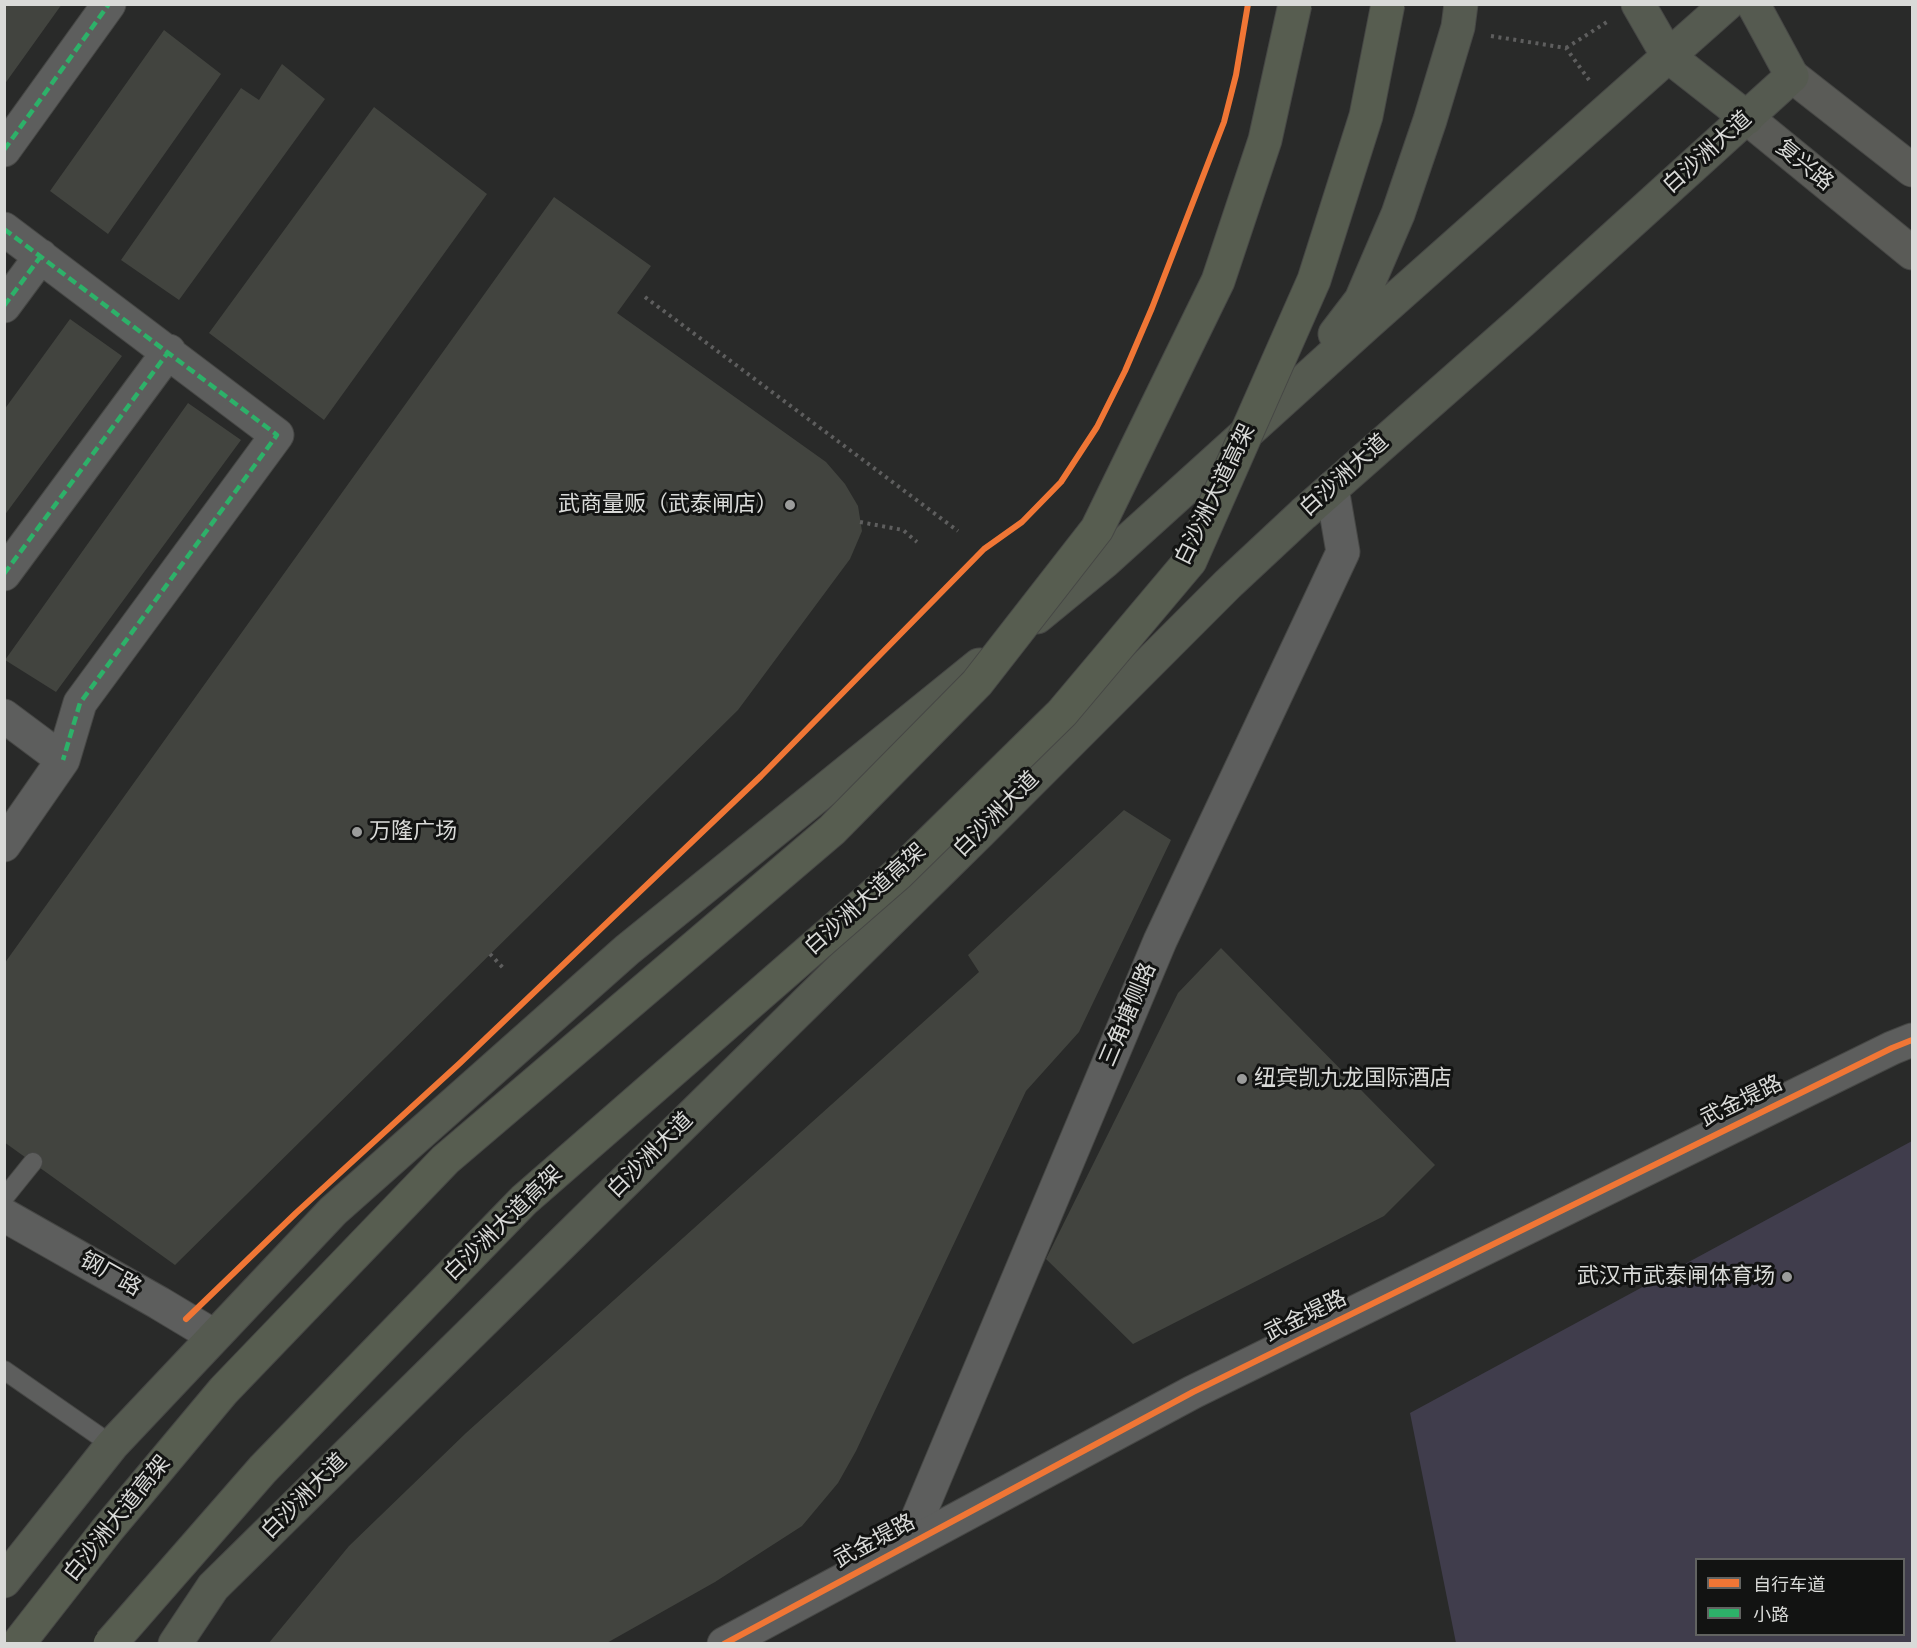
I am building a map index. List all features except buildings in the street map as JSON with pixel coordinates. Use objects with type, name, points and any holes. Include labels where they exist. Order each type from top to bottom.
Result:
[{"type":"highway","name":"白沙洲大道高架","points":[[18,1644],[106,1530],[224,1390],[445,1160],[832,830],[977,683],[1076,556],[1097,529],[1218,281],[1265,140],[1295,4]]},
{"type":"highway","name":"白沙洲大道高架","points":[[110,1644],[263,1469],[524,1200],[899,873],[1062,713],[1190,561],[1314,280],[1366,116],[1388,4]]},
{"type":"main road","points":[[1293,390],[1361,300],[1398,214],[1430,120],[1458,27],[1461,4]]},
{"type":"main road","points":[[1638,4],[1668,56]]},
{"type":"main road","points":[[4,1581],[112,1445],[333,1211],[627,950],[1104,562],[1293,390],[1727,4]]},
{"type":"main road","points":[[1753,4],[1792,76],[1912,170]]},
{"type":"main road","name":"复兴路","points":[[1668,56],[1912,253]]},
{"type":"main road","name":"白沙洲大道","points":[[175,1644],[213,1587],[980,832],[1228,584],[1792,76]]},
{"type":"street","points":[[4,150],[109,4]]},
{"type":"street","points":[[4,229],[169,351],[277,435],[80,704],[63,760],[4,845]]},
{"type":"street","points":[[4,306],[41,256]]},
{"type":"street","points":[[4,573],[169,351]]},
{"type":"street","name":"三角塘侧路","points":[[906,1546],[1160,941],[1344,552],[1332,488]]},
{"type":"street","points":[[4,716],[63,760]]},
{"type":"street","name":"武金堤路","points":[[724,1644],[1193,1392],[1912,1040]]},
{"type":"street","name":"钢厂路","points":[[4,1215],[214,1336]]},
{"type":"lane","points":[[4,1198],[33,1162]]},
{"type":"lane","points":[[4,1370],[112,1445]]},
{"type":"path","points":[[1487,36],[1566,48],[1607,22]]},
{"type":"path","points":[[1566,48],[1591,83]]},
{"type":"path","points":[[645,297],[958,531]]},
{"type":"path","points":[[860,522],[903,530],[917,542]]},
{"type":"path","points":[[490,954],[505,969]]},
{"type":"shaded area","name":"武汉市武泰闸体育场","points":[[1912,1141],[1912,1643],[1456,1643],[1410,1413]]},
{"type":"marked path","points":[[4,150],[109,4]]},
{"type":"marked path","points":[[4,229],[277,435],[80,703],[63,760]]},
{"type":"marked path","points":[[4,306],[41,256]]},
{"type":"marked path","points":[[4,574],[169,351]]},
{"type":"cycle path","points":[[186,1319],[296,1213],[460,1063],[761,776],[984,549],[1022,522],[1061,482],[1097,427],[1125,371],[1152,308],[1224,122],[1236,75],[1248,4]]},
{"type":"cycle path","points":[[724,1644],[1193,1392],[1912,1040]]},
{"type":"place","name":"武商量贩（武泰闸店）","points":[[790,505]]},
{"type":"place","name":"万隆广场","points":[[357,832]]},
{"type":"place","name":"纽宾凯九龙国际酒店","points":[[1242,1079]]},
{"type":"place","name":"武汉市武泰闸体育场","points":[[1787,1277]]}]
